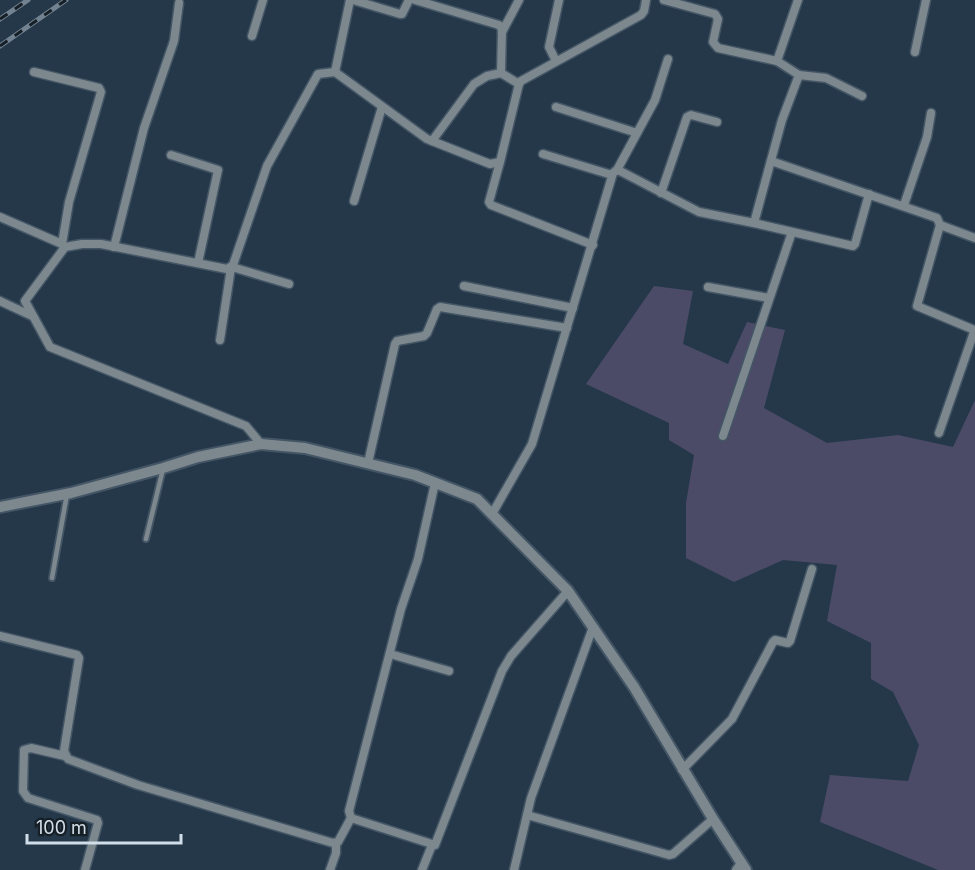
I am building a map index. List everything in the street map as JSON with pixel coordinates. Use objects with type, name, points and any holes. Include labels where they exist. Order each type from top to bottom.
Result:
[{"type":"street","points":[[252,36],[263,0]]},
{"type":"street","points":[[334,72],[352,0],[402,14],[409,0]]},
{"type":"street","points":[[415,0],[501,26],[501,73]]},
{"type":"street","points":[[502,32],[519,0]]},
{"type":"street","points":[[556,61],[549,47],[559,0]]},
{"type":"street","points":[[592,246],[491,205],[489,202],[519,84],[525,78],[640,15],[644,11],[646,0]]},
{"type":"street","points":[[664,0],[715,14],[718,19],[713,42],[717,48],[777,61],[799,75],[826,78],[862,96]]},
{"type":"street","points":[[777,61],[798,0]]},
{"type":"street","points":[[915,52],[926,0]]},
{"type":"street","points":[[114,246],[144,128],[174,41],[179,3]]},
{"type":"street","points":[[492,513],[532,444],[614,172],[655,100],[668,59]]},
{"type":"street","points":[[34,72],[99,88],[101,92],[69,202],[63,246],[26,298],[26,304],[48,345],[53,350],[246,426],[261,444]]},
{"type":"street","points":[[220,340],[231,267],[267,166],[318,75],[334,72],[432,141],[490,164],[500,162]]},
{"type":"street","points":[[432,141],[474,84],[487,76],[501,73],[519,84]]},
{"type":"street","points":[[754,223],[782,120],[799,75]]},
{"type":"street","points":[[354,201],[382,107]]},
{"type":"street","points":[[556,107],[637,133]]},
{"type":"street","points":[[904,205],[927,137],[931,113]]},
{"type":"street","points":[[661,193],[687,117],[691,115],[717,122]]},
{"type":"street","points":[[543,154],[614,172],[699,212],[853,246],[869,194]]},
{"type":"street","points":[[171,155],[218,170],[198,263]]},
{"type":"street","points":[[771,161],[937,218],[940,225],[917,306],[972,329],[974,332],[939,433]]},
{"type":"street","points":[[0,217],[63,246],[91,244],[114,246],[227,269],[231,267],[289,284]]},
{"type":"street","points":[[940,225],[975,238]]},
{"type":"street","points":[[723,436],[792,232]]},
{"type":"street","points":[[464,286],[573,308]]},
{"type":"street","points":[[708,287],[770,298]]},
{"type":"street","points":[[0,301],[33,316]]},
{"type":"street","points":[[368,464],[395,344],[397,341],[424,336],[437,309],[440,307],[567,328]]},
{"type":"street","points":[[0,507],[67,494],[198,457],[261,444],[305,448],[415,475],[477,499],[568,591],[634,687],[741,868]]},
{"type":"street","points":[[330,870],[335,859],[336,843],[351,818],[349,811],[401,609],[418,559],[435,483]]},
{"type":"street","points":[[682,770],[732,719],[773,642],[775,640],[789,643],[812,569]]},
{"type":"street","points":[[422,870],[432,845],[436,842],[502,671],[511,657],[568,591]]},
{"type":"street","points":[[514,870],[531,798],[593,627]]},
{"type":"street","points":[[0,636],[77,655],[79,658],[65,756]]},
{"type":"street","points":[[390,654],[449,671]]},
{"type":"street","points":[[85,870],[97,820],[28,798],[23,791],[24,750],[31,748],[65,756],[138,785],[336,843]]},
{"type":"street","points":[[527,815],[669,855],[713,819]]},
{"type":"street","points":[[351,818],[432,845]]},
{"type":"lane","points":[[146,539],[164,468]]},
{"type":"lane","points":[[52,578],[67,494]]},
{"type":"shaded area","points":[[654,286],[693,291],[683,344],[728,364],[747,322],[785,330],[764,408],[827,443],[898,435],[953,447],[975,400],[975,870],[938,870],[820,822],[830,775],[908,781],[919,745],[893,692],[871,679],[871,643],[827,621],[837,565],[783,560],[734,582],[686,558],[686,503],[694,455],[669,440],[669,423],[586,384]]},
{"type":"railway","points":[[0,19],[28,0]]},
{"type":"railway","points":[[0,46],[66,0]]}]
